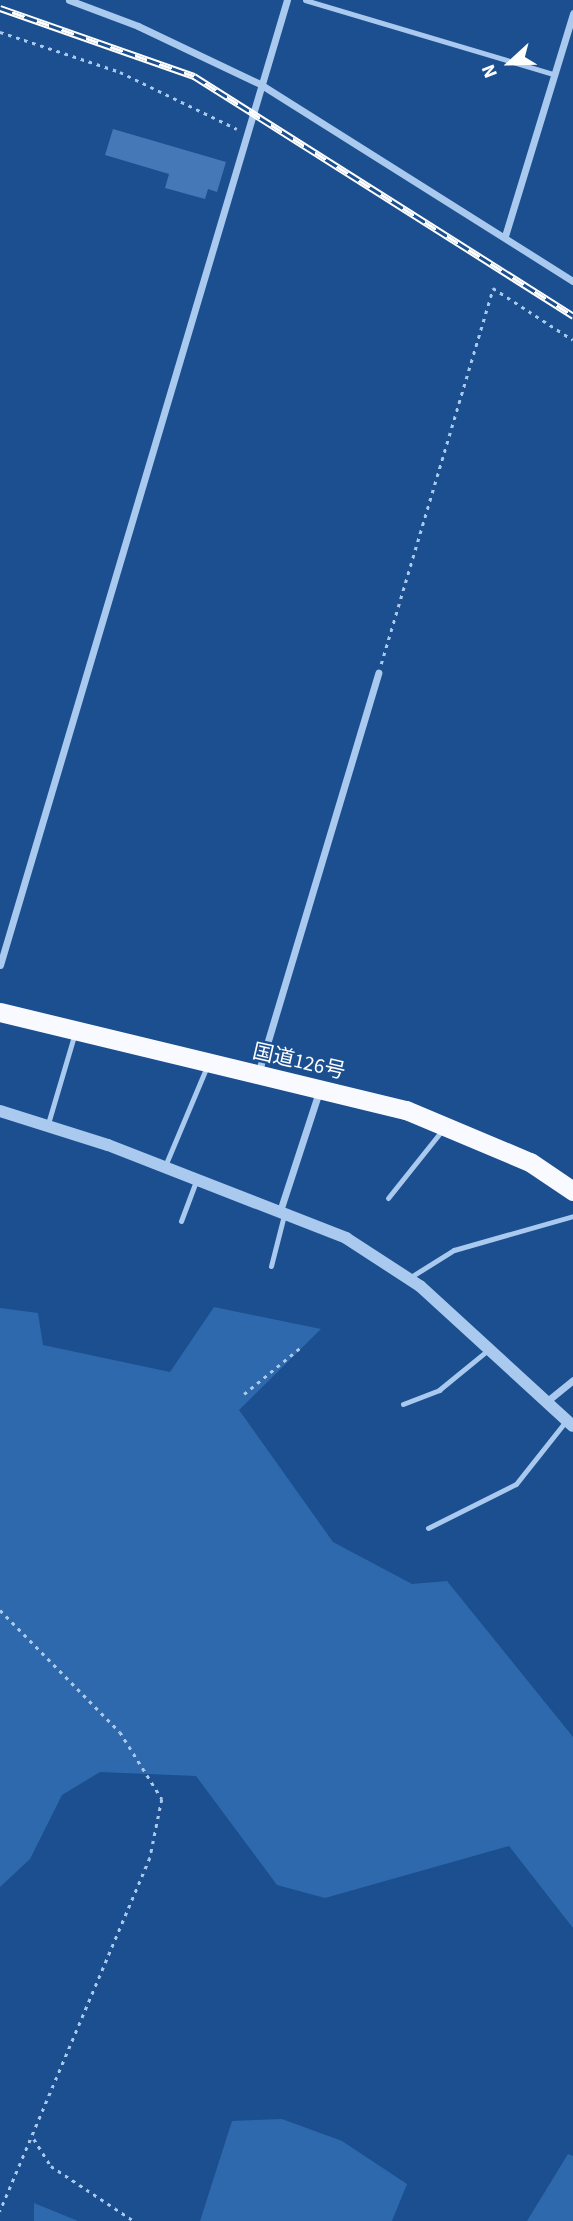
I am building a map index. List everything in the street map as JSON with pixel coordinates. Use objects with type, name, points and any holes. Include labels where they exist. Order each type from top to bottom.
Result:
[{"type":"highway","name":"国道126号","points":[[0,1013],[208,1064],[320,1088],[447,1126],[530,1162],[573,1191]]},
{"type":"street","points":[[69,0],[138,26],[260,84],[573,281]]},
{"type":"street","points":[[0,965],[287,0]]},
{"type":"street","points":[[505,236],[573,13]]},
{"type":"street","points":[[258,1074],[378,673]]},
{"type":"street","points":[[282,1212],[320,1088]]},
{"type":"street","points":[[0,1111],[165,1166],[346,1238],[409,1278],[570,1423]]},
{"type":"street","points":[[546,1402],[573,1380]]},
{"type":"lane","points":[[304,0],[554,74]]},
{"type":"lane","points":[[47,1127],[76,1031]]},
{"type":"lane","points":[[165,1166],[208,1064]]},
{"type":"lane","points":[[388,1198],[447,1126]]},
{"type":"lane","points":[[181,1221],[197,1178]]},
{"type":"lane","points":[[271,1266],[282,1212]]},
{"type":"lane","points":[[409,1278],[454,1250],[573,1216]]},
{"type":"lane","points":[[403,1404],[439,1390],[488,1349]]},
{"type":"lane","points":[[428,1528],[516,1484],[570,1423]]},
{"type":"path","points":[[0,32],[120,72],[246,134]]},
{"type":"path","points":[[378,673],[493,288],[573,340]]},
{"type":"path","points":[[244,1394],[301,1347]]},
{"type":"path","points":[[0,1610],[120,1732],[162,1799],[150,1858],[34,2140],[0,2212]]},
{"type":"path","points":[[34,2140],[51,2166],[134,2221]]},
{"type":"shaded area","points":[[214,1307],[321,1329],[239,1410],[333,1542],[412,1584],[447,1581],[573,1737],[573,1928],[509,1846],[325,1898],[277,1885],[196,1776],[100,1772],[62,1795],[30,1859],[0,1887],[0,1308],[38,1313],[43,1345],[170,1372]]},
{"type":"shaded area","points":[[282,2119],[342,2141],[407,2184],[392,2221],[200,2221],[232,2121]]},
{"type":"shaded area","points":[[568,2154],[573,2156],[573,2221],[527,2221]]},
{"type":"shaded area","points":[[34,2203],[78,2221],[34,2221]]},
{"type":"building","points":[[113,129],[226,162],[217,192],[208,189],[205,199],[165,188],[169,174],[105,155]]},
{"type":"railway","points":[[0,8],[194,76],[573,316]]}]
